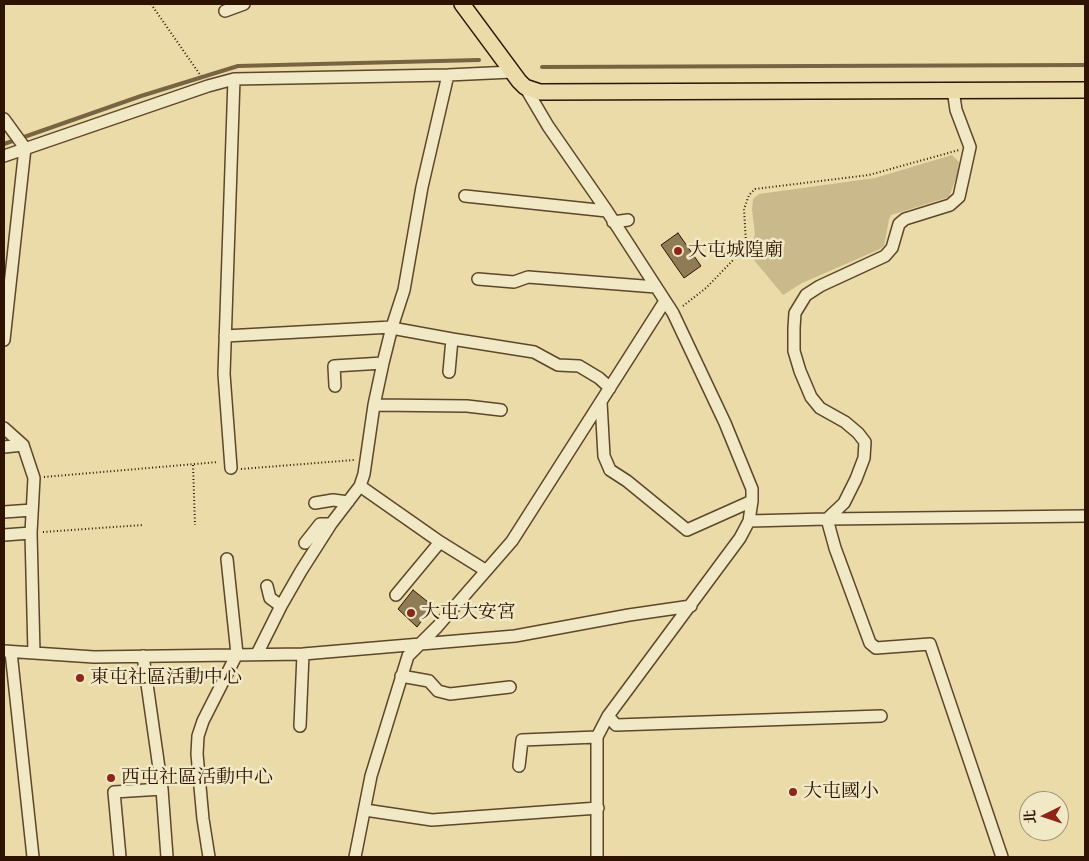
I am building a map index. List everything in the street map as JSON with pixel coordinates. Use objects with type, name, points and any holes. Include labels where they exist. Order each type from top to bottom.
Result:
[{"type":"main road","points":[[468,7],[512,72],[525,87],[540,92],[1085,90]]},
{"type":"street","points":[[225,10],[244,4]]},
{"type":"street","points":[[4,156],[208,86],[234,79],[512,72]]},
{"type":"street","points":[[257,654],[301,571],[331,524],[360,486],[364,474],[374,405],[392,327],[404,290],[422,187],[448,75]]},
{"type":"street","points":[[231,468],[224,374],[224,336],[234,79]]},
{"type":"street","points":[[525,87],[548,126],[607,211],[673,314],[725,422],[752,489],[749,521],[740,538],[608,716],[597,737],[597,857]]},
{"type":"street","points":[[827,518],[844,502],[856,479],[864,458],[864,442],[858,433],[820,408],[811,397],[794,351],[796,313],[806,295],[820,286],[885,256],[892,248],[899,224],[904,219],[950,205],[958,197],[970,147],[956,110],[953,90]]},
{"type":"street","points":[[4,118],[25,148],[4,340]]},
{"type":"street","points":[[465,196],[607,211]]},
{"type":"street","points":[[614,222],[628,220]]},
{"type":"street","points":[[478,280],[514,282],[528,277],[656,287]]},
{"type":"street","points":[[355,857],[371,776],[408,656],[437,627],[512,540],[665,301]]},
{"type":"street","points":[[224,336],[392,327],[534,352],[558,365],[579,366],[599,378],[610,388]]},
{"type":"street","points":[[449,372],[452,339]]},
{"type":"street","points":[[335,386],[334,366],[383,363]]},
{"type":"street","points":[[601,402],[604,456],[610,470],[628,481],[687,530],[752,501]]},
{"type":"street","points":[[374,405],[467,406],[501,410]]},
{"type":"street","points":[[4,428],[23,445],[34,478],[31,533],[34,653]]},
{"type":"street","points":[[4,447],[23,445]]},
{"type":"street","points":[[360,486],[440,542],[485,570]]},
{"type":"street","points":[[316,503],[333,500],[348,502]]},
{"type":"street","points":[[4,512],[32,510]]},
{"type":"street","points":[[749,521],[827,518],[1085,516]]},
{"type":"street","points":[[827,518],[834,548],[870,643],[876,648],[930,644],[1002,857]]},
{"type":"street","points":[[305,543],[320,524],[331,524]]},
{"type":"street","points":[[4,535],[31,533]]},
{"type":"street","points":[[396,595],[440,542]]},
{"type":"street","points":[[208,857],[202,819],[197,754],[198,736],[203,721],[237,654],[227,559]]},
{"type":"street","points":[[267,586],[270,598],[281,606]]},
{"type":"street","points":[[33,857],[7,652],[94,657],[303,654],[515,636],[629,615],[691,606]]},
{"type":"street","points":[[300,726],[303,654]]},
{"type":"street","points":[[144,656],[162,789],[167,857]]},
{"type":"street","points":[[401,676],[429,682],[438,691],[450,694],[510,687]]},
{"type":"street","points":[[608,716],[616,725],[881,716]]},
{"type":"street","points":[[519,766],[522,740],[597,737]]},
{"type":"street","points":[[120,857],[114,792],[162,789]]},
{"type":"street","points":[[365,810],[432,820],[598,808]]},
{"type":"path","points":[[151,4],[208,86]]},
{"type":"path","points":[[673,314],[706,288],[739,254],[746,244],[744,209],[749,194],[755,189],[869,176],[970,147]]},
{"type":"path","points":[[34,478],[221,462],[231,468],[243,469],[366,459]]},
{"type":"path","points":[[193,464],[194,525]]},
{"type":"path","points":[[31,533],[143,525]]},
{"type":"shaded area","points":[[952,155],[959,162],[958,173],[949,197],[891,215],[884,246],[880,249],[802,283],[783,295],[749,254],[755,234],[752,210],[753,199],[759,194],[875,178]]},
{"type":"building","name":"大屯城隍廟","points":[[678,233],[701,266],[684,278],[661,245]]},
{"type":"building","points":[[413,590],[433,606],[417,627],[398,609]]},
{"type":"waterway","points":[[4,144],[141,96],[238,66],[479,60]]},
{"type":"waterway","points":[[542,67],[1085,65]]},
{"type":"place","name":"大屯城隍廟","points":[[678,251]]},
{"type":"place","name":"大屯大安宮","points":[[411,613]]},
{"type":"place","name":"東屯社區活動中心","points":[[80,678]]},
{"type":"place","name":"西屯社區活動中心","points":[[111,778]]},
{"type":"place","name":"大屯國小","points":[[793,792]]}]
